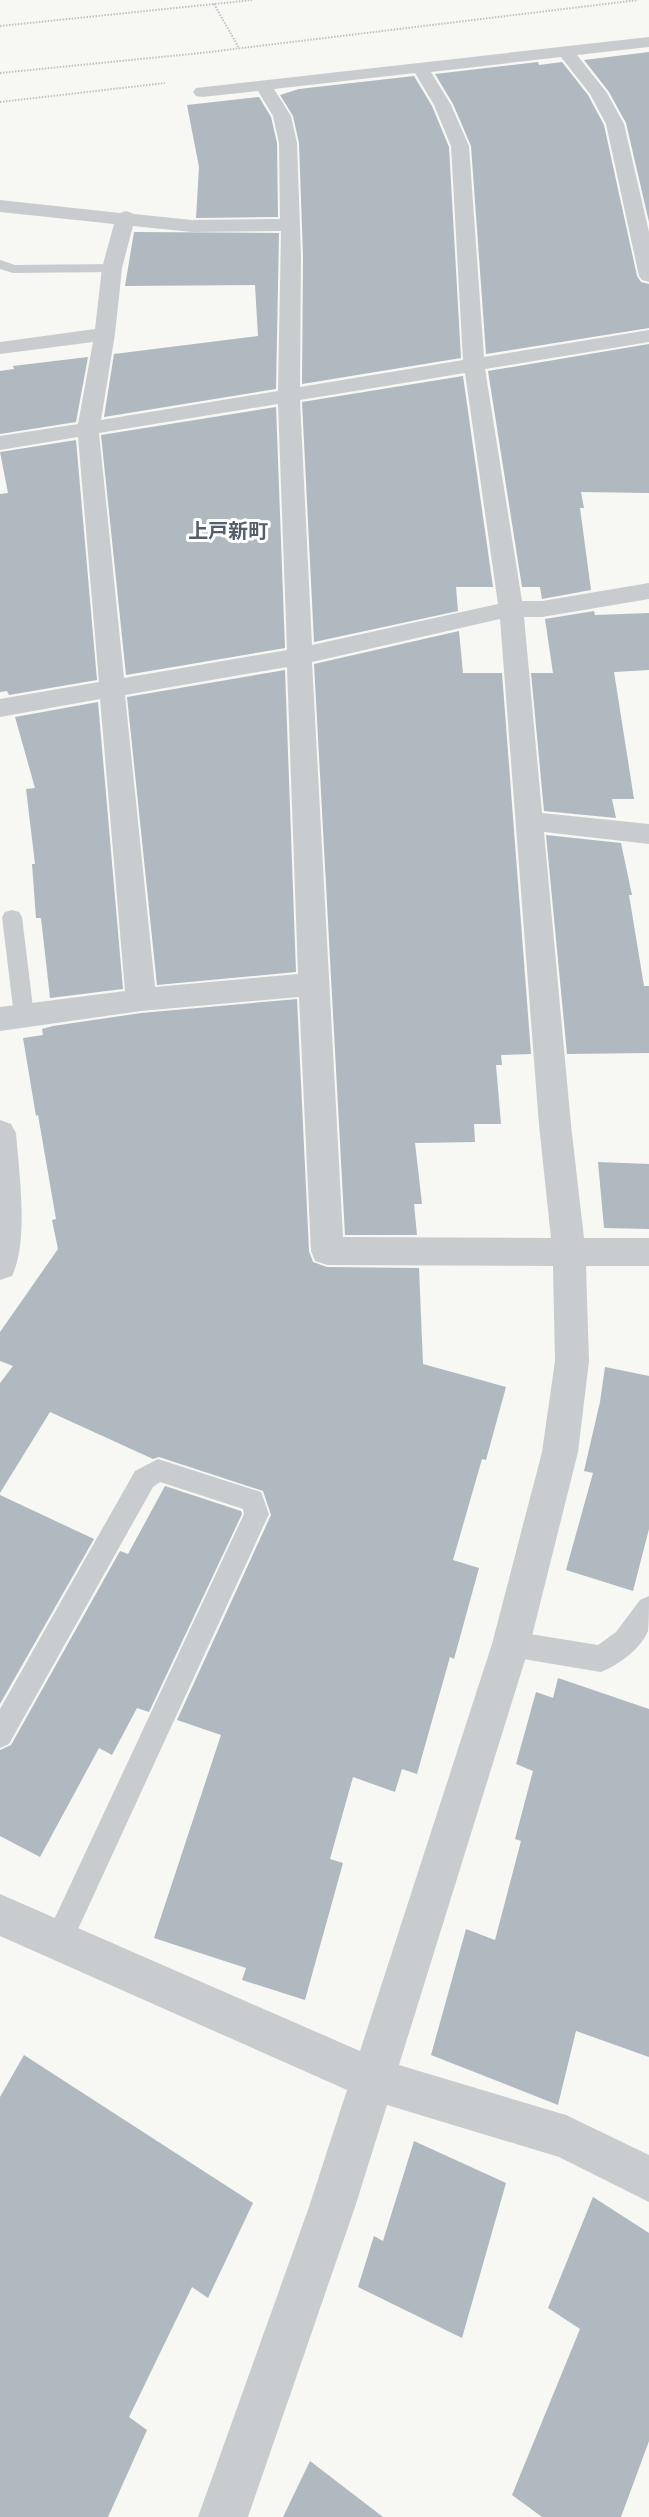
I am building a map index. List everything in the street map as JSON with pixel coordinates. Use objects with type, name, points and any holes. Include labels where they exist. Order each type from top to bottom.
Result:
[{"type":"street","points":[[202,92],[649,42]]},
{"type":"street","points":[[565,51],[598,93],[615,124],[649,276]]},
{"type":"street","points":[[223,2517],[332,2207],[510,1644],[560,1452],[572,1361],[569,1251],[555,1125],[512,609],[474,364],[460,146],[451,118],[419,67]]},
{"type":"street","points":[[263,85],[282,116],[288,143],[289,396],[313,984],[327,1251],[649,1252]]},
{"type":"street","points":[[0,206],[192,226],[290,225]]},
{"type":"street","points":[[126,218],[112,268],[105,334],[88,429],[141,1000]]},
{"type":"street","points":[[0,348],[105,334]]},
{"type":"street","points":[[0,443],[649,336]]},
{"type":"street","points":[[0,708],[301,656],[512,609],[542,609],[649,591]]},
{"type":"street","points":[[530,821],[649,834]]},
{"type":"street","points":[[12,1018],[141,1000],[313,984]]},
{"type":"street","points":[[0,1134],[3,1203],[0,1266]]},
{"type":"street","points":[[0,1915],[374,2079],[566,2137],[649,2179]]},
{"type":"lane","points":[[0,264],[13,269],[112,268]]},
{"type":"lane","points":[[12,916],[12,1018]]},
{"type":"lane","points":[[0,1735],[144,1479],[158,1470],[252,1500],[257,1514],[58,1941]]},
{"type":"lane","points":[[510,1644],[601,1659],[626,1641],[649,1609]]},
{"type":"path","points":[[0,26],[253,0]]},
{"type":"path","points":[[0,74],[638,0]]},
{"type":"path","points":[[214,4],[244,56]]},
{"type":"path","points":[[0,102],[172,83]]},
{"type":"building","points":[[649,52],[649,222],[626,123],[609,92],[584,60]]},
{"type":"building","points":[[538,62],[539,65],[562,62],[588,95],[604,125],[637,276],[641,282],[649,284],[649,328],[486,354],[471,146],[453,104],[435,74]]},
{"type":"building","points":[[414,76],[432,106],[449,147],[461,358],[302,384],[303,256],[299,143],[293,116],[280,95],[299,89]]},
{"type":"building","points":[[259,97],[271,117],[277,143],[278,217],[196,218],[199,167],[187,105]]},
{"type":"building","points":[[134,232],[279,233],[276,389],[104,417],[114,354],[258,336],[255,285],[125,286]]},
{"type":"building","points":[[649,344],[649,493],[581,492],[584,508],[580,508],[591,590],[542,599],[540,587],[522,587],[488,371]]},
{"type":"building","points":[[88,357],[76,422],[0,434],[0,371],[14,369],[13,366]]},
{"type":"building","points":[[463,376],[493,587],[456,587],[458,611],[314,642],[302,402]]},
{"type":"building","points":[[276,407],[285,648],[126,675],[101,435]]},
{"type":"building","points":[[76,440],[97,680],[9,695],[7,691],[0,692],[0,494],[8,493],[0,452]]},
{"type":"building","points":[[594,611],[595,615],[649,613],[649,670],[614,672],[634,799],[612,799],[616,818],[544,811],[531,673],[553,673],[545,619]]},
{"type":"building","points":[[459,631],[463,673],[502,673],[531,1054],[501,1055],[502,1065],[496,1065],[501,1124],[474,1124],[475,1142],[415,1143],[422,1204],[414,1204],[417,1235],[345,1235],[314,664]]},
{"type":"building","points":[[285,670],[296,972],[157,985],[127,697]]},
{"type":"building","points":[[98,702],[123,989],[50,998],[41,918],[36,918],[32,864],[35,864],[26,789],[35,788],[15,717]]},
{"type":"building","points":[[546,835],[621,843],[632,895],[629,895],[644,986],[649,986],[649,1053],[567,1054]]},
{"type":"building","points":[[297,999],[309,1251],[313,1262],[327,1267],[419,1268],[423,1364],[506,1387],[486,1460],[482,1459],[453,1560],[479,1568],[454,1659],[450,1657],[417,1774],[402,1769],[395,1792],[353,1777],[330,1859],[343,1863],[305,2000],[242,1980],[246,1968],[154,1938],[221,1735],[177,1720],[271,1515],[263,1491],[159,1457],[153,1459],[50,1412],[0,1493],[0,1383],[13,1366],[0,1361],[0,1332],[58,1249],[52,1220],[56,1219],[23,1038],[43,1035],[42,1029],[53,1026],[141,1013]]},
{"type":"building","points":[[598,1162],[649,1164],[649,1229],[604,1228]]},
{"type":"building","points":[[605,1367],[649,1376],[649,1529],[633,1591],[566,1570],[593,1473],[584,1471],[600,1402]]},
{"type":"building","points":[[165,1486],[241,1511],[242,1514],[149,1712],[137,1708],[112,1755],[99,1748],[40,1857],[0,1836],[0,1750],[11,1745],[120,1551],[128,1554]]},
{"type":"building","points":[[0,1495],[94,1539],[0,1704]]},
{"type":"building","points":[[558,1678],[649,1709],[649,2057],[576,2031],[558,2105],[431,2055],[466,1929],[495,1940],[521,1841],[515,1839],[533,1771],[516,1764],[536,1692],[553,1698]]},
{"type":"building","points":[[24,2055],[253,2203],[208,2298],[192,2287],[129,2417],[147,2430],[108,2517],[0,2517],[0,2097]]},
{"type":"building","points":[[414,2141],[506,2183],[462,2338],[358,2287],[374,2236],[383,2241]]},
{"type":"building","points":[[593,2197],[649,2233],[649,2441],[621,2517],[542,2517],[512,2495],[580,2329],[548,2308]]},
{"type":"building","points":[[310,2461],[383,2517],[283,2517]]},
{"type":"district","name":"上戸新町","points":[[228,531]]}]
